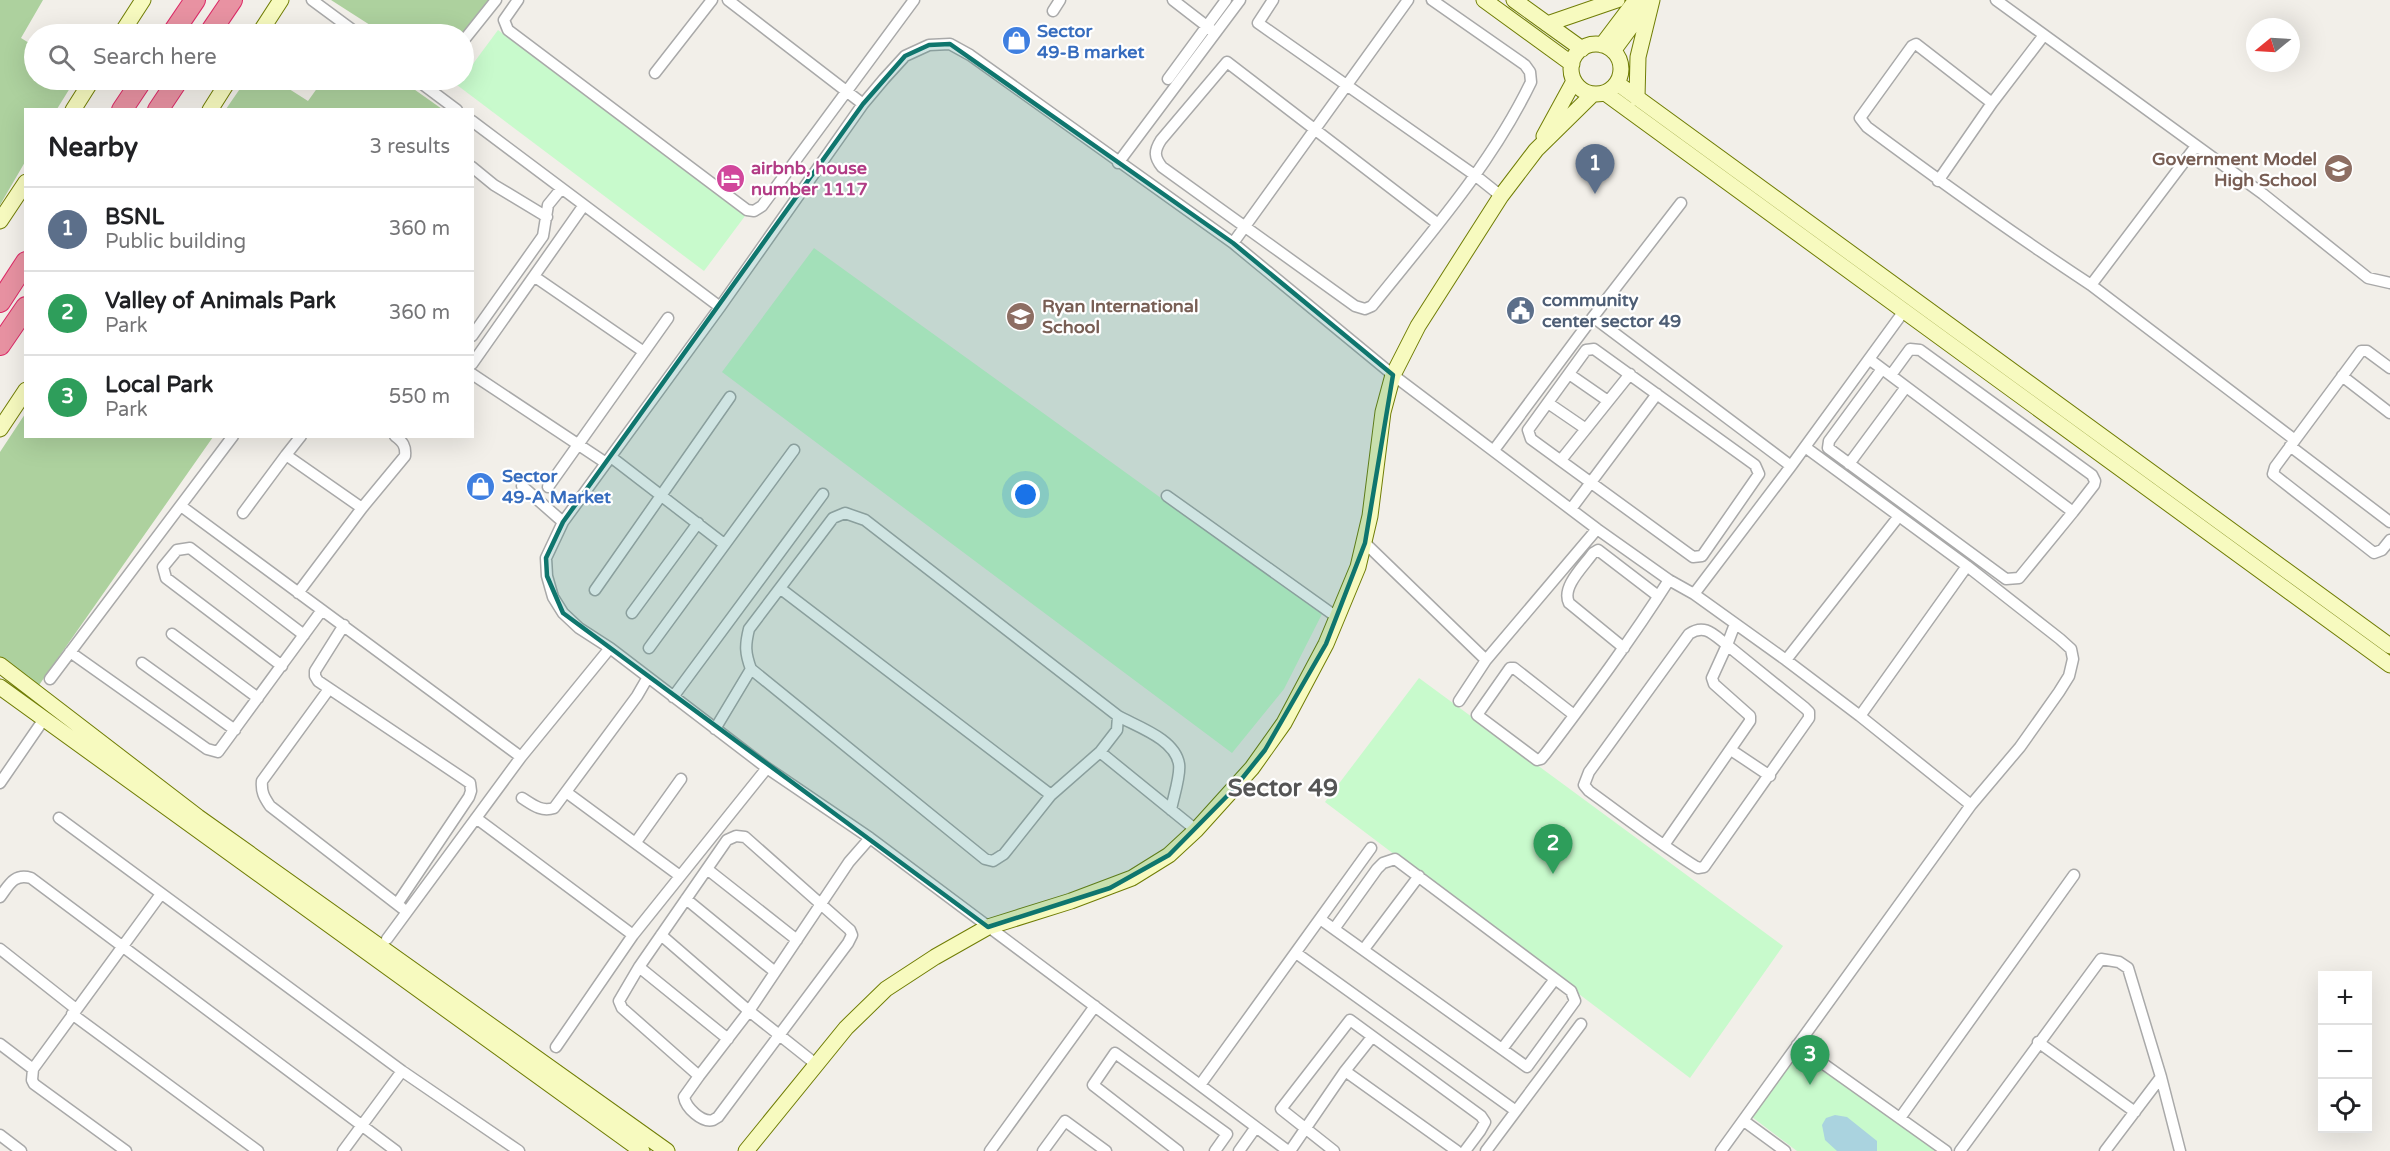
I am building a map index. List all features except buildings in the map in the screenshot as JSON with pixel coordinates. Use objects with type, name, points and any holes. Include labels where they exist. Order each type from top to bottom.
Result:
[{"type":"highway","points":[[179,24],[195,0]]},
{"type":"highway","points":[[216,24],[232,0]]},
{"type":"highway","points":[[123,108],[135,90]]},
{"type":"highway","points":[[159,108],[171,90]]},
{"type":"highway","points":[[0,302],[24,265]]},
{"type":"highway","points":[[0,345],[24,310]]},
{"type":"main road","points":[[127,24],[143,0]]},
{"type":"main road","points":[[265,24],[281,0]]},
{"type":"main road","points":[[1484,0],[1572,64]]},
{"type":"main road","points":[[1514,0],[1582,49]]},
{"type":"main road","points":[[1547,24],[1617,0]]},
{"type":"main road","points":[[1607,48],[1636,0]]},
{"type":"main road","points":[[1607,48],[1651,0]]},
{"type":"main road","points":[[1637,98],[1638,57],[1651,0]]},
{"type":"main road","points":[[1536,150],[1605,90],[1621,66],[1607,48],[1595,44],[1582,49],[1575,55],[1572,64],[1574,81],[1582,90],[1605,90],[1637,98],[2390,646]]},
{"type":"main road","points":[[731,1151],[754,1146],[846,1028],[886,989],[935,957],[988,927],[1121,883],[1168,855],[1196,830],[1245,776],[1284,723],[1338,618],[1358,567],[1365,543],[1383,412],[1393,375],[1418,327],[1501,196],[1536,150],[1574,81]]},
{"type":"main road","points":[[74,108],[86,90]]},
{"type":"main road","points":[[211,108],[223,90]]},
{"type":"main road","points":[[1605,90],[2390,665]]},
{"type":"main road","points":[[0,221],[24,185]]},
{"type":"main road","points":[[2,422],[24,393]]},
{"type":"main road","points":[[0,665],[198,817],[667,1151]]},
{"type":"main road","points":[[0,687],[640,1150]]},
{"type":"street","points":[[312,0],[344,24]]},
{"type":"street","points":[[474,28],[496,0]]},
{"type":"street","points":[[518,0],[504,20],[508,30],[747,210],[754,211],[762,206],[914,0]]},
{"type":"street","points":[[655,73],[712,0]]},
{"type":"street","points":[[728,0],[863,104]]},
{"type":"street","points":[[1053,11],[1060,0]]},
{"type":"street","points":[[1173,0],[1212,29]]},
{"type":"street","points":[[1119,163],[1212,29],[1226,0]]},
{"type":"street","points":[[1168,79],[1240,0]]},
{"type":"street","points":[[1273,0],[1258,23],[1501,196]]},
{"type":"street","points":[[1233,243],[1408,0]]},
{"type":"street","points":[[1432,0],[1526,65],[1530,72],[1531,82],[1476,176],[1438,224],[1372,306],[1365,309],[1355,306],[1162,168],[1155,156],[1155,149],[1161,140],[1227,62],[1438,224]]},
{"type":"street","points":[[1996,0],[2263,194],[2368,278],[2390,283]]},
{"type":"street","points":[[1938,181],[1992,103],[2044,35]]},
{"type":"street","points":[[1372,1037],[1345,1071],[1289,1151],[870,838],[767,768],[610,648],[579,628],[562,613],[553,597],[547,576],[546,558],[563,522],[720,307],[863,104],[905,56],[929,45],[950,44],[1233,243],[1393,375],[1597,530],[1669,580],[1694,594],[1786,660],[1971,805]]},
{"type":"street","points":[[1992,103],[1916,44],[1912,46],[1860,117],[1863,123],[1938,181],[2091,285],[2390,522]]},
{"type":"street","points":[[434,90],[455,108]]},
{"type":"street","points":[[474,123],[720,307]]},
{"type":"street","points":[[2091,285],[2196,146]]},
{"type":"street","points":[[474,169],[495,185],[547,217]]},
{"type":"street","points":[[474,333],[543,236],[548,205],[561,189]]},
{"type":"street","points":[[1494,450],[1681,202]]},
{"type":"street","points":[[474,361],[584,205]]},
{"type":"street","points":[[535,277],[644,352]]},
{"type":"street","points":[[1694,594],[1904,311]]},
{"type":"street","points":[[1593,317],[1791,466]]},
{"type":"street","points":[[548,487],[668,318]]},
{"type":"street","points":[[1594,348],[1755,465],[1759,474],[1702,556],[1694,557],[1531,439],[1528,430],[1569,374],[1586,351],[1594,348]]},
{"type":"street","points":[[1910,349],[1920,350],[2092,475],[2095,481],[2025,573],[2011,580],[1849,464],[1828,448],[1829,441],[1886,372],[1910,349]]},
{"type":"street","points":[[2390,368],[2367,351],[2359,353],[2292,443],[2275,467],[2273,474],[2374,553],[2382,550],[2390,540]]},
{"type":"street","points":[[1869,359],[2073,512]]},
{"type":"street","points":[[1569,374],[1608,401]]},
{"type":"street","points":[[1561,460],[1630,374]]},
{"type":"street","points":[[474,375],[577,445],[608,460],[663,495],[724,544]]},
{"type":"street","points":[[2342,376],[2390,413]]},
{"type":"street","points":[[1849,464],[1906,387]]},
{"type":"street","points":[[1571,509],[1657,394]]},
{"type":"street","points":[[595,590],[730,397]]},
{"type":"street","points":[[1548,403],[1586,429]]},
{"type":"street","points":[[50,679],[232,438]]},
{"type":"street","points":[[243,513],[299,438]]},
{"type":"street","points":[[298,592],[405,456],[406,448],[398,438]]},
{"type":"street","points":[[1721,1151],[1971,805],[2020,747],[2069,676],[2073,659],[2071,649],[2060,639],[1967,566],[1804,447]]},
{"type":"street","points":[[649,648],[794,450]]},
{"type":"street","points":[[286,455],[362,508]]},
{"type":"street","points":[[522,486],[563,522]]},
{"type":"street","points":[[673,697],[823,494]]},
{"type":"street","points":[[1167,496],[1338,618]]},
{"type":"street","points":[[181,506],[521,757]]},
{"type":"street","points":[[1119,716],[1117,730],[1100,752],[1051,795],[1004,854],[993,861],[985,860],[751,669],[745,654],[745,645],[749,629],[833,518],[845,513],[855,516],[864,520],[1119,716],[1169,745],[1180,765],[1171,810]]},
{"type":"street","points":[[1786,660],[1899,516]]},
{"type":"street","points":[[632,613],[698,523]]},
{"type":"street","points":[[1459,701],[1486,660],[1597,530]]},
{"type":"street","points":[[1365,543],[1486,660]]},
{"type":"street","points":[[282,666],[166,578],[163,567],[177,550],[190,548],[304,634]]},
{"type":"street","points":[[1624,648],[1569,603],[1566,598],[1567,590],[1593,553],[1598,550],[1658,596]]},
{"type":"street","points":[[1860,716],[1967,566]]},
{"type":"street","points":[[1575,715],[1514,668],[1510,668],[1477,715],[1537,760],[1541,759],[1575,715],[1624,648],[1669,580]]},
{"type":"street","points":[[781,589],[1051,795]]},
{"type":"street","points":[[70,652],[211,751],[218,752],[322,610]]},
{"type":"street","points":[[1664,845],[1750,721],[1746,712],[1714,684],[1712,678],[1735,624]]},
{"type":"street","points":[[344,625],[315,671],[318,681],[470,783],[469,797],[397,904]]},
{"type":"street","points":[[1697,629],[1704,629],[1727,645],[1809,712],[1809,717],[1770,776],[1704,867],[1698,868],[1589,791],[1584,785],[1585,779],[1689,634],[1697,629]]},
{"type":"street","points":[[172,634],[258,698]]},
{"type":"street","points":[[387,939],[521,757],[610,648]]},
{"type":"street","points":[[142,663],[235,730]]},
{"type":"street","points":[[715,729],[751,669]]},
{"type":"street","points":[[522,798],[539,808],[546,810],[554,808],[638,696],[648,677]]},
{"type":"street","points":[[329,689],[262,781],[261,789],[270,806],[407,912]]},
{"type":"street","points":[[0,783],[44,719]]},
{"type":"street","points":[[1731,750],[1770,776]]},
{"type":"street","points":[[1100,752],[1196,830]]},
{"type":"street","points":[[556,1047],[633,935],[767,768]]},
{"type":"street","points":[[636,842],[681,779]]},
{"type":"street","points":[[566,792],[680,876]]},
{"type":"street","points":[[59,818],[402,1071],[519,1151]]},
{"type":"street","points":[[476,818],[633,935]]},
{"type":"street","points":[[699,1076],[622,1008],[618,1001],[707,869],[728,840],[736,836],[745,837],[822,903],[850,930],[852,935],[849,943],[713,1120],[704,1120],[684,1101],[684,1097],[749,1011],[776,972],[797,940],[822,903],[849,862],[870,838]]},
{"type":"street","points":[[1200,1085],[1371,849]]},
{"type":"street","points":[[1320,919],[1527,1067],[1575,1001],[1571,991],[1395,859],[1383,863],[1334,929]]},
{"type":"street","points":[[707,869],[797,940]]},
{"type":"street","points":[[0,897],[14,878],[22,875],[31,878],[396,1151]]},
{"type":"street","points":[[1900,1118],[2074,875]]},
{"type":"street","points":[[1364,950],[1419,876]]},
{"type":"street","points":[[126,1151],[34,1084],[33,1069],[161,894]]},
{"type":"street","points":[[686,899],[776,972]]},
{"type":"street","points":[[661,935],[749,1011],[817,1065]]},
{"type":"street","points":[[0,949],[74,1011],[258,1151]]},
{"type":"street","points":[[1296,953],[1516,1111]]},
{"type":"street","points":[[1960,1151],[2101,959],[2119,962],[2128,968],[2162,1077],[2180,1151]]},
{"type":"street","points":[[639,967],[728,1039]]},
{"type":"street","points":[[1502,1049],[1555,979]]},
{"type":"street","points":[[990,1151],[1095,1006]]},
{"type":"street","points":[[1334,1151],[1281,1109],[1350,1020],[1481,1116],[1485,1122],[1465,1151]]},
{"type":"street","points":[[1486,1151],[1581,1024]]},
{"type":"street","points":[[2038,1042],[2135,1112]]},
{"type":"street","points":[[0,1044],[33,1069]]},
{"type":"street","points":[[1797,1045],[1946,1151]]},
{"type":"street","points":[[1178,1151],[1094,1085],[1115,1053],[1227,1134],[1215,1151]]},
{"type":"street","points":[[343,1151],[402,1071]]},
{"type":"street","points":[[1345,1071],[1457,1151]]},
{"type":"street","points":[[2105,1151],[2162,1077]]},
{"type":"street","points":[[1043,1151],[1065,1121],[1106,1151]]},
{"type":"street","points":[[1744,1121],[1785,1151]]},
{"type":"street","points":[[1239,1151],[1256,1127]]},
{"type":"street","points":[[0,1136],[21,1151]]},
{"type":"highlighted area","points":[[950,44],[1233,243],[1393,375],[1365,543],[1326,644],[1265,750],[1232,791],[1169,855],[1110,888],[988,927],[563,613],[547,576],[546,558],[563,522],[863,104],[905,56],[929,45]]},
{"type":"green space","points":[[0,0],[43,0],[29,24],[24,24],[24,33],[21,38],[24,40],[24,90],[69,90],[58,108],[24,108],[24,164],[0,205]]},
{"type":"green space","points":[[331,0],[490,0],[472,24],[368,24]]},
{"type":"green space","points":[[498,30],[745,216],[704,271],[464,90],[474,90],[474,62]]},
{"type":"green space","points":[[239,90],[291,90],[308,101],[316,90],[415,90],[441,108],[227,108]]},
{"type":"green space","points":[[814,248],[1322,614],[1284,689],[1232,753],[722,372]]},
{"type":"green space","points":[[24,416],[24,438],[212,438],[37,688],[0,659],[0,452]]},
{"type":"green space","points":[[1419,678],[1783,946],[1690,1078],[1325,802]]},
{"type":"green space","points":[[1799,1052],[1936,1151],[1797,1151],[1752,1117]]},
{"type":"water","points":[[1835,1115],[1847,1117],[1877,1141],[1877,1151],[1837,1151],[1825,1140],[1822,1125],[1826,1118]]},
{"type":"place","name":"Sector 49-B market","points":[[1016,41]]},
{"type":"place","name":"Government Model High School","points":[[2338,169]]},
{"type":"place","name":"airbnb, house number 1117","points":[[730,178]]},
{"type":"place","name":"BSNL","points":[[1595,194]]},
{"type":"place","name":"community center sector 49","points":[[1521,310]]},
{"type":"place","name":"Ryan International School","points":[[1021,316]]},
{"type":"place","name":"Sector 49-A Market","points":[[481,486]]},
{"type":"place","name":"Valley of Animals Park","points":[[1553,874]]},
{"type":"place","name":"Local Park","points":[[1810,1085]]},
{"type":"district","name":"Sector 49","points":[[1283,788]]}]
